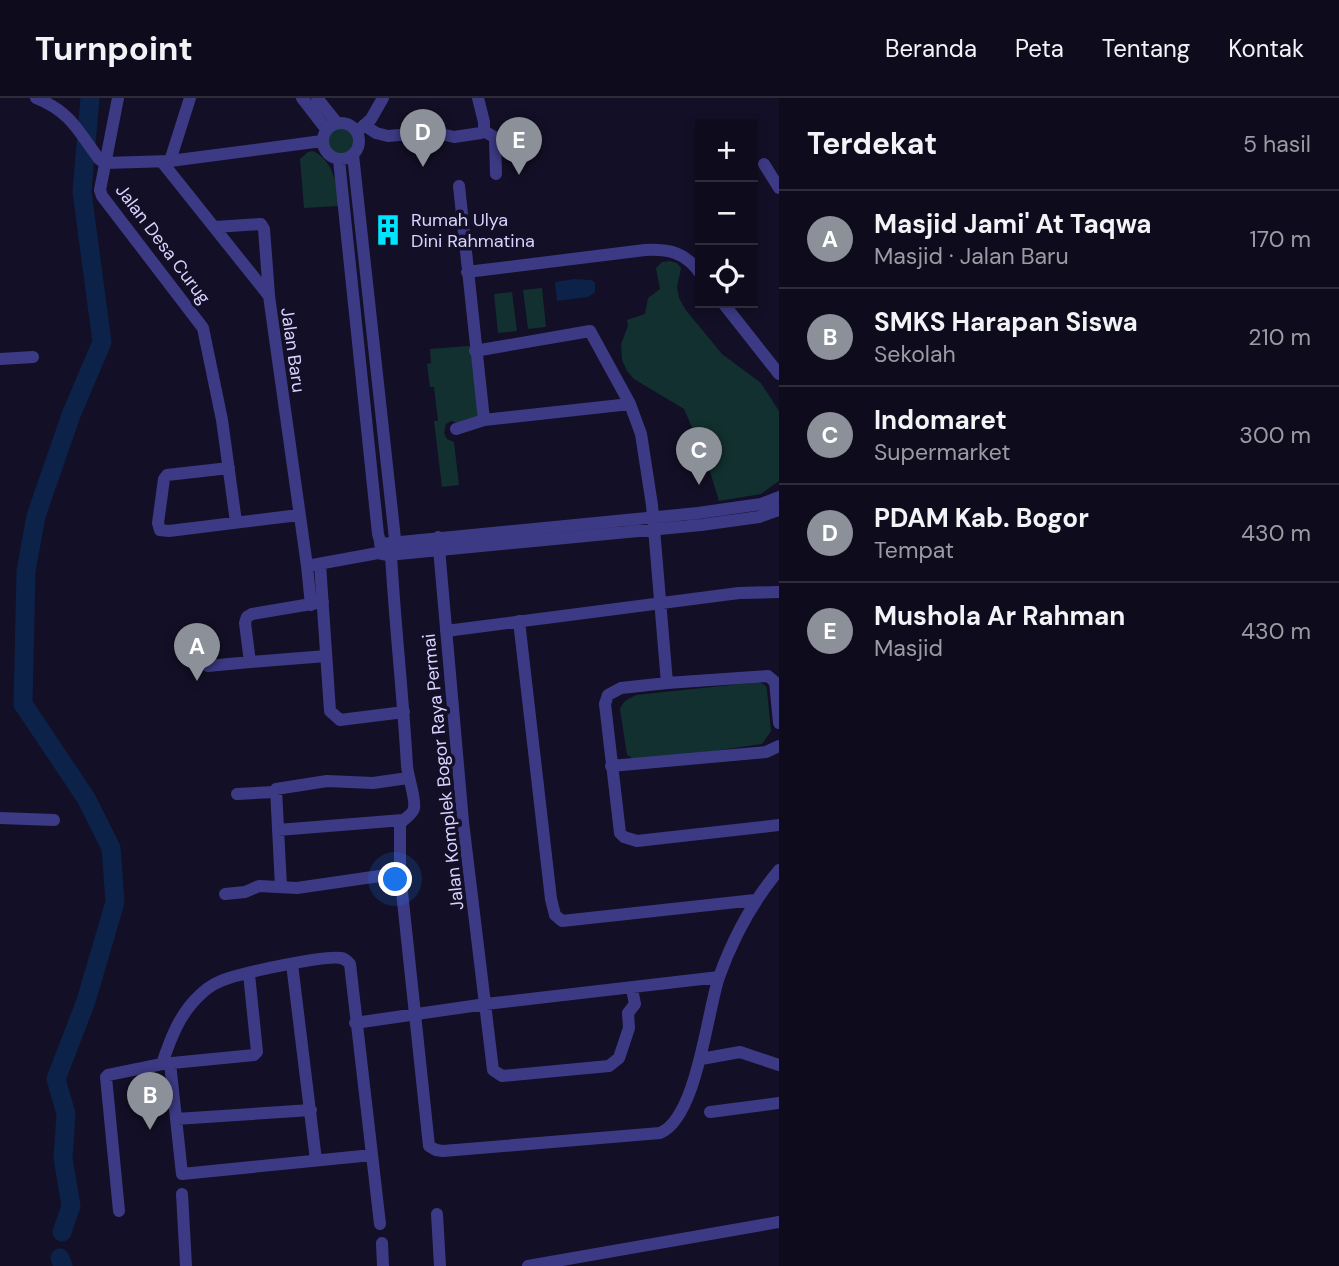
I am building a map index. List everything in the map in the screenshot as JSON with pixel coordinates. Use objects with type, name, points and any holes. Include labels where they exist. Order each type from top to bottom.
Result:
[{"type":"street","points":[[36,98],[60,109],[73,121],[102,161],[166,161],[328,131],[346,123],[388,136],[433,132],[454,137],[484,131],[495,140],[496,174]]},
{"type":"street","name":"Jalan Desa Curug","points":[[118,98],[102,161],[102,196],[203,328],[222,420],[236,522]]},
{"type":"street","points":[[166,161],[190,98]]},
{"type":"street","points":[[302,98],[328,131]]},
{"type":"street","points":[[317,98],[328,131],[327,153],[339,160],[353,155]]},
{"type":"street","points":[[383,98],[361,129],[358,147],[353,155],[376,368],[387,550]]},
{"type":"street","points":[[478,98],[484,131]]},
{"type":"street","points":[[339,160],[362,371],[387,550],[408,778]]},
{"type":"street","name":"Jalan Baru","points":[[166,161],[268,296]]},
{"type":"street","points":[[764,164],[779,188]]},
{"type":"street","points":[[459,186],[484,420]]},
{"type":"street","name":"Jalan Baru","points":[[215,227],[261,224],[264,229],[268,296],[299,515],[313,565],[326,656],[330,711],[340,720],[404,712]]},
{"type":"street","points":[[467,272],[666,249],[682,254],[695,265]]},
{"type":"street","points":[[727,308],[779,374]]},
{"type":"street","points":[[475,351],[590,331],[636,418],[645,451],[662,603],[667,683]]},
{"type":"street","points":[[0,359],[33,357]]},
{"type":"street","points":[[362,371],[376,368]]},
{"type":"street","points":[[456,429],[484,420],[629,404]]},
{"type":"street","points":[[229,468],[167,475],[164,479],[158,523],[163,531],[299,515]]},
{"type":"street","points":[[654,523],[761,504],[779,497]]},
{"type":"street","points":[[313,565],[438,543],[654,523],[759,517],[779,510]]},
{"type":"street","name":"Jalan Komplek Bogor Raya Permai","points":[[438,543],[463,822],[493,1070],[497,1074],[609,1066],[619,1058],[629,1028],[628,1013],[635,1004],[632,989]]},
{"type":"street","points":[[446,631],[739,593],[779,592]]},
{"type":"street","points":[[250,662],[246,639],[247,617],[317,603]]},
{"type":"street","points":[[519,621],[549,886],[555,915],[562,920],[755,900]]},
{"type":"street","points":[[208,666],[326,656]]},
{"type":"street","points":[[779,723],[775,682],[768,676],[621,688],[608,695],[605,704],[620,833],[630,840],[779,825]]},
{"type":"street","points":[[611,766],[766,752],[779,746]]},
{"type":"street","name":"Jalan Komplek Bogor Raya Permai","points":[[237,794],[275,792],[280,787],[327,781],[373,783],[408,778],[414,806],[411,815],[403,820],[399,828],[400,873],[429,1146],[436,1150],[660,1133],[669,1128],[680,1113],[701,1059]]},
{"type":"street","points":[[275,792],[281,887]]},
{"type":"street","points":[[0,818],[54,820]]},
{"type":"street","points":[[278,830],[403,820]]},
{"type":"street","points":[[779,870],[755,900],[719,977],[701,1059],[740,1052],[779,1065]]},
{"type":"street","points":[[225,894],[245,892],[259,886],[319,886],[400,873]]},
{"type":"street","points":[[186,1266],[176,1119],[166,1063],[173,1033],[185,1011],[218,982],[232,976],[329,959],[341,958],[350,964],[380,1224]]},
{"type":"street","points":[[292,964],[316,1160]]},
{"type":"street","points":[[119,1211],[106,1077],[108,1074],[166,1063],[254,1055],[257,1052],[249,974]]},
{"type":"street","points":[[355,1023],[486,1004],[719,977]]},
{"type":"street","points":[[710,1112],[779,1102]]},
{"type":"street","points":[[176,1119],[310,1110]]},
{"type":"street","points":[[182,1184],[316,1160],[372,1155]]},
{"type":"street","points":[[437,1214],[440,1266]]},
{"type":"street","points":[[528,1266],[575,1262],[779,1222]]},
{"type":"street","points":[[382,1243],[383,1266]]},
{"type":"green space","points":[[341,126],[352,130],[356,141],[352,152],[341,156],[330,152],[326,141],[330,130]]},
{"type":"green space","points":[[313,151],[330,167],[339,206],[304,208],[300,159]]},
{"type":"green space","points":[[670,261],[681,268],[677,287],[685,309],[722,354],[761,383],[779,411],[779,481],[761,494],[719,501],[707,462],[684,409],[634,379],[622,360],[621,344],[628,326],[627,320],[645,314],[648,298],[660,289],[656,268],[662,262]]},
{"type":"green space","points":[[542,288],[546,327],[528,329],[523,290]]},
{"type":"green space","points":[[512,292],[517,331],[498,333],[494,294]]},
{"type":"green space","points":[[480,345],[489,421],[462,424],[451,421],[446,424],[444,433],[447,439],[454,442],[459,485],[442,487],[434,421],[438,421],[434,387],[430,387],[427,364],[431,363],[430,349]]},
{"type":"green space","points":[[759,682],[766,686],[767,690],[771,731],[762,744],[639,762],[627,755],[620,709],[624,702],[636,695]]},
{"type":"water","points":[[591,280],[595,283],[595,292],[588,297],[557,301],[555,282]]},
{"type":"waterway","points":[[62,1232],[71,1206],[63,1158],[66,1114],[56,1079],[86,1001],[115,902],[111,848],[86,798],[23,704],[26,571],[36,516],[71,415],[102,342],[82,192],[90,98]]},
{"type":"waterway","points":[[60,1258],[63,1266]]},
{"type":"place","name":"PDAM Kab. Bogor","points":[[423,167]]},
{"type":"place","name":"Mushola Ar Rahman","points":[[519,175]]},
{"type":"place","name":"Rumah Ulya Dini Rahmatina","points":[[388,230]]},
{"type":"place","name":"Indomaret","points":[[699,485]]},
{"type":"place","name":"Masjid Jami' At Taqwa","points":[[197,681]]},
{"type":"place","name":"SMKS Harapan Siswa","points":[[150,1130]]}]
